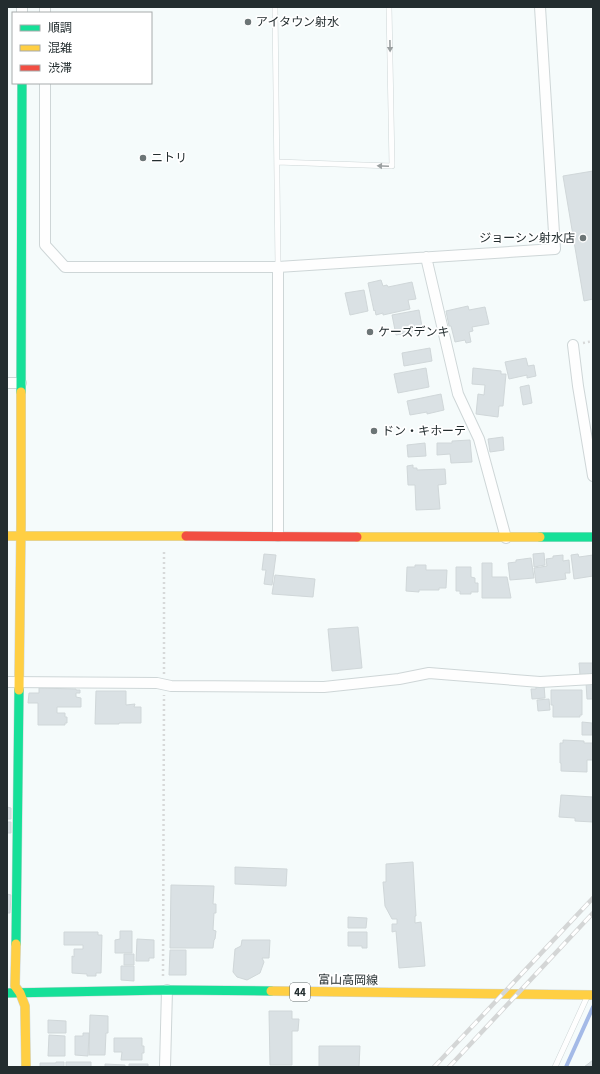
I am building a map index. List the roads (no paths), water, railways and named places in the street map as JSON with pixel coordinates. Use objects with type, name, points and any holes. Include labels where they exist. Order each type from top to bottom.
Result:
[{"type":"street","points":[[45,84],[46,245],[65,267],[278,267],[555,249],[540,7]]},
{"type":"street","points":[[22,84],[21,536],[16,986],[25,1006],[26,1067]]},
{"type":"street","points":[[426,257],[458,394],[479,439],[506,538]]},
{"type":"street","points":[[278,267],[278,536]]},
{"type":"street","points":[[573,344],[578,386],[593,476]]},
{"type":"street","points":[[7,383],[21,383]]},
{"type":"street","points":[[7,536],[593,537]]},
{"type":"street","points":[[7,682],[157,683],[164,685],[186,686],[324,687],[399,679],[429,673],[540,682],[593,679]]},
{"type":"street","points":[[591,995],[593,985]]},
{"type":"street","points":[[164,1067],[167,990]]},
{"type":"street","name":"富山高岡線","points":[[7,993],[167,990],[591,995]]},
{"type":"lane","points":[[275,7],[278,267]]},
{"type":"lane","points":[[277,162],[392,166],[390,7]]},
{"type":"lane","points":[[555,1067],[591,995]]},
{"type":"waterway","points":[[566,1067],[593,1007]]},
{"type":"railway","points":[[434,1067],[593,898]]},
{"type":"railway","points":[[449,1067],[593,913]]},
{"type":"place","name":"アイタウン射水","points":[[248,22]]},
{"type":"place","name":"ニトリ","points":[[143,158]]},
{"type":"place","name":"ジョーシン射水店","points":[[583,238]]},
{"type":"place","name":"ケーズデンキ","points":[[370,332]]},
{"type":"place","name":"ドン・キホーテ","points":[[374,431]]}]
